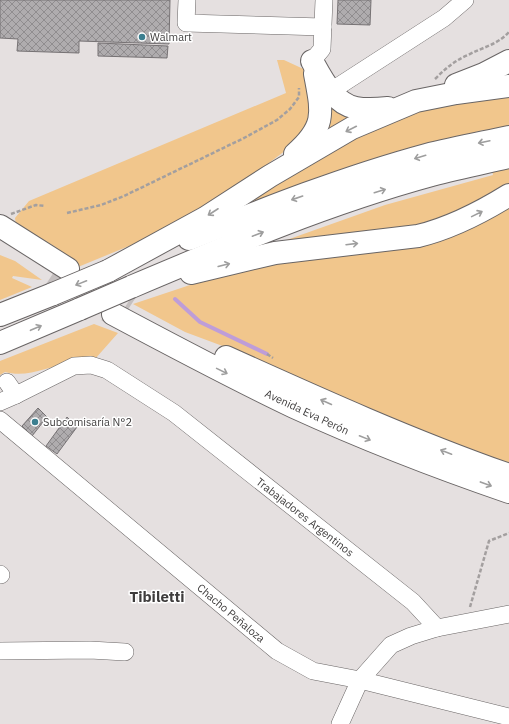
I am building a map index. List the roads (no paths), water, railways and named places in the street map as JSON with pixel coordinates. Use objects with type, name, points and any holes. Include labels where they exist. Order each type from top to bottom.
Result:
[{"type":"main road","points":[[312,61],[331,91],[344,104],[355,108],[390,108],[456,92],[509,86]]},
{"type":"main road","points":[[270,176],[307,144],[316,132],[321,107],[312,61]]},
{"type":"main road","points":[[108,271],[205,218],[270,176],[352,128],[484,74],[509,61]]},
{"type":"main road","points":[[124,303],[224,248],[292,221],[370,194],[509,137]]},
{"type":"main road","points":[[0,315],[58,279],[108,271],[290,200],[350,179],[426,156],[459,158],[509,157]]},
{"type":"main road","points":[[0,343],[80,310],[124,303],[275,253],[396,239],[429,233],[457,224],[485,210],[509,195]]},
{"type":"main road","points":[[3,219],[58,279]]},
{"type":"main road","points":[[0,242],[58,279]]},
{"type":"main road","name":"Avenida Eva Perón","points":[[124,303],[188,340],[425,444],[509,475]]},
{"type":"main road","name":"Avenida Eva Perón","points":[[124,303],[197,359],[294,407],[404,453],[509,492]]},
{"type":"street","points":[[187,0],[186,22],[323,27]]},
{"type":"street","points":[[312,61],[322,49],[324,0]]},
{"type":"street","points":[[331,91],[444,18],[465,0]]},
{"type":"street","name":"Trabajadores Argentinos","points":[[0,402],[12,389],[74,366],[91,365],[108,370],[174,413],[413,602],[437,628]]},
{"type":"street","name":"Chacho Peñaloza","points":[[0,420],[277,651],[313,671],[360,680],[509,717]]},
{"type":"street","points":[[340,724],[360,680],[391,645],[411,636],[437,628],[509,614]]},
{"type":"street","points":[[0,651],[90,650],[125,652]]},
{"type":"waterway","points":[[175,299],[200,322],[267,354]]},
{"type":"tunnel","points":[[52,275],[109,312]]},
{"type":"tunnel","points":[[98,288],[129,308]]},
{"type":"place","name":"Walmart","points":[[142,37]]},
{"type":"place","name":"Subcomisaría N°2","points":[[35,422]]},
{"type":"district","name":"Tibiletti","points":[[157,596]]}]
